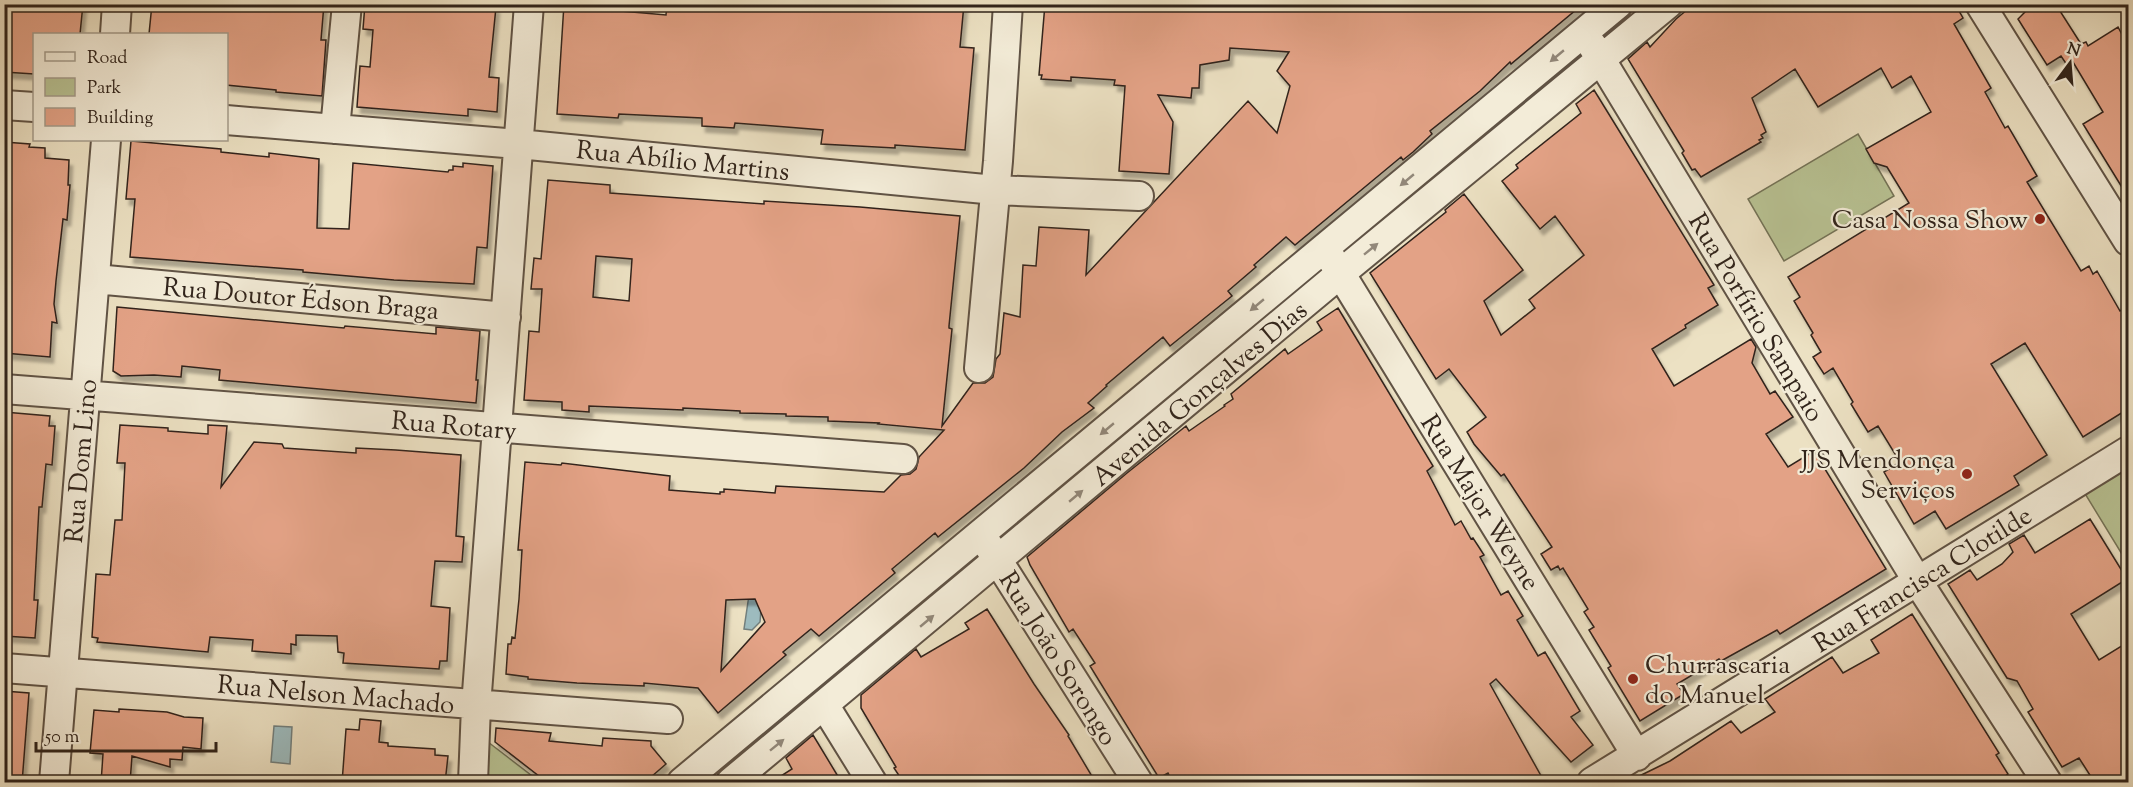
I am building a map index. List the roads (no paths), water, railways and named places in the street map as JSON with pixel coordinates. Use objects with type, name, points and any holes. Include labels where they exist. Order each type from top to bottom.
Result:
[{"type":"street","points":[[115,33],[117,4]]},
{"type":"street","points":[[335,129],[347,4]]},
{"type":"street","points":[[474,783],[476,706],[529,4]]},
{"type":"street","points":[[979,368],[995,190],[1008,4]]},
{"type":"street","name":"Avenida Gonçalves Dias","points":[[682,783],[1618,4]]},
{"type":"street","name":"Avenida Gonçalves Dias","points":[[731,783],[1341,273],[1668,4]]},
{"type":"street","points":[[1980,4],[2128,242]]},
{"type":"street","name":"Rua Porfírio Sampaio","points":[[1584,34],[1602,59],[1918,582],[2047,783]]},
{"type":"street","points":[[4,105],[33,107]]},
{"type":"street","name":"Rua Abílio Martins","points":[[228,120],[518,144],[995,190],[1139,196]]},
{"type":"street","name":"Rua Dom Lino","points":[[54,783],[106,141]]},
{"type":"street","name":"Rua Major Weyne","points":[[1325,249],[1637,756]]},
{"type":"street","name":"Rua Doutor Édson Braga","points":[[95,279],[506,318]]},
{"type":"street","name":"Rua Rotary","points":[[4,389],[903,459]]},
{"type":"street","name":"Rua Francisca Clotilde","points":[[1592,783],[2128,451]]},
{"type":"street","name":"Rua João Sorongo","points":[[981,533],[1138,783]]},
{"type":"street","name":"Rua Nelson Machado","points":[[4,668],[668,719]]},
{"type":"street","points":[[825,706],[872,783]]},
{"type":"water","points":[[749,595],[762,597],[760,622],[752,630],[744,629]]},
{"type":"water","points":[[274,726],[292,727],[290,764],[271,762]]},
{"type":"place","name":"Casa Nossa Show","points":[[2040,219]]},
{"type":"place","name":"JJS Mendonça Serviços","points":[[1967,474]]},
{"type":"place","name":"Churrascaria do Manuel","points":[[1633,679]]}]
